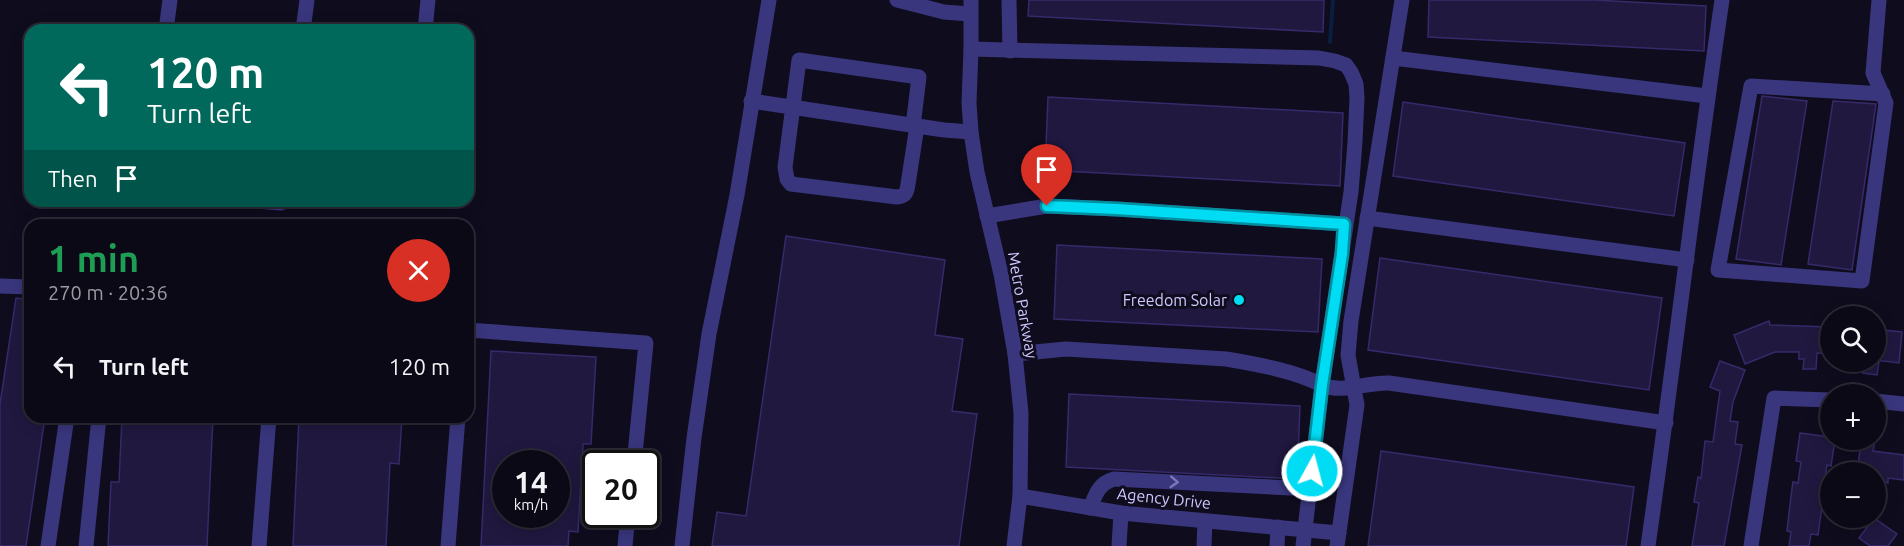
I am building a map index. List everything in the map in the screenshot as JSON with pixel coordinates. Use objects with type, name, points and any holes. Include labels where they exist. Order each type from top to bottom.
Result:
[{"type":"street","points":[[167,24],[170,0]]},
{"type":"street","points":[[304,24],[307,0]]},
{"type":"street","points":[[426,24],[428,0]]},
{"type":"street","points":[[682,546],[709,334],[737,195],[769,0]]},
{"type":"street","points":[[897,0],[944,12],[970,7]]},
{"type":"street","points":[[1010,0],[1010,51]]},
{"type":"street","points":[[1338,539],[1357,405],[1348,355],[1351,321],[1402,0]]},
{"type":"street","points":[[1648,546],[1666,423],[1707,96],[1722,0]]},
{"type":"street","points":[[1879,0],[1873,73],[1883,94],[1886,102],[1862,281],[1718,270],[1751,86],[1883,94]]},
{"type":"street","name":"Metro Parkway","points":[[970,7],[971,132],[977,172],[1015,354],[1020,412],[1020,496],[1014,546]]},
{"type":"street","points":[[971,50],[1319,58],[1346,65],[1351,72],[1356,84],[1357,98],[1352,182],[1322,385],[1303,546]]},
{"type":"street","points":[[1393,58],[1707,96]]},
{"type":"street","points":[[799,60],[919,77],[906,193],[897,198],[791,184],[787,179],[785,167],[793,107],[799,60]]},
{"type":"street","points":[[751,100],[915,126],[971,132]]},
{"type":"street","points":[[987,216],[1047,206],[1344,224]]},
{"type":"street","points":[[1367,218],[1687,260]]},
{"type":"street","points":[[0,285],[24,287]]},
{"type":"street","points":[[474,330],[646,344],[635,450]]},
{"type":"street","points":[[1015,354],[1066,349],[1226,359],[1252,363],[1309,379],[1331,389],[1389,383],[1666,423]]},
{"type":"street","points":[[1751,546],[1774,398],[1820,400]]},
{"type":"street","points":[[1886,402],[1904,404]]},
{"type":"street","points":[[48,546],[66,423]]},
{"type":"street","points":[[87,546],[98,423]]},
{"type":"street","points":[[259,546],[269,423]]},
{"type":"street","points":[[448,546],[458,423]]},
{"type":"street","points":[[1090,508],[1104,482],[1114,479],[1310,489]]},
{"type":"street","name":"Agency Drive","points":[[1020,496],[1121,513],[1305,530],[1338,539]]},
{"type":"street","points":[[1119,546],[1121,513]]},
{"type":"street","points":[[1204,546],[1205,520]]},
{"type":"street","points":[[1277,546],[1278,527]]},
{"type":"street","points":[[625,546],[627,528]]},
{"type":"building","points":[[1029,0],[1324,0],[1323,32],[1028,16]]},
{"type":"building","points":[[1429,0],[1594,0],[1706,6],[1704,51],[1428,37]]},
{"type":"building","points":[[1762,96],[1807,101],[1781,265],[1736,259]]},
{"type":"building","points":[[1048,97],[1343,113],[1340,186],[1045,170]]},
{"type":"building","points":[[1833,101],[1876,104],[1852,270],[1808,264]]},
{"type":"building","points":[[1403,102],[1685,143],[1674,216],[1393,176]]},
{"type":"building","points":[[786,236],[945,260],[935,335],[963,339],[952,411],[977,414],[959,546],[712,546],[717,512],[746,516]]},
{"type":"building","points":[[1057,245],[1322,259],[1318,332],[1054,319]]},
{"type":"building","points":[[1380,258],[1662,298],[1649,390],[1368,350]]},
{"type":"building","points":[[16,298],[24,299],[24,423],[44,423],[26,546],[0,546],[0,404]]},
{"type":"building","points":[[1769,321],[1770,325],[1820,327],[1820,353],[1817,353],[1816,369],[1803,369],[1804,359],[1799,359],[1799,352],[1775,352],[1745,364],[1734,335]]},
{"type":"building","points":[[1886,330],[1902,332],[1899,363],[1886,361]]},
{"type":"building","points":[[491,351],[596,357],[591,444],[583,444],[582,450],[578,532],[569,531],[568,546],[481,546]]},
{"type":"building","points":[[1720,361],[1745,370],[1733,402],[1730,421],[1738,422],[1735,444],[1742,445],[1724,546],[1692,546],[1699,503],[1694,502],[1698,477],[1701,478],[1705,441],[1713,442],[1720,391],[1710,387]]},
{"type":"building","points":[[1863,372],[1877,372],[1877,375]]},
{"type":"building","points":[[1069,394],[1300,406],[1297,479],[1066,467]]},
{"type":"building","points":[[122,423],[213,423],[207,546],[108,546],[111,482],[119,482]]},
{"type":"building","points":[[299,423],[402,423],[399,464],[390,463],[386,546],[293,546]]},
{"type":"building","points":[[1800,433],[1820,436],[1820,450],[1833,450],[1832,462],[1820,462],[1820,520],[1818,535],[1811,534],[1809,546],[1789,546],[1791,532],[1787,531],[1793,482],[1798,483],[1801,462],[1796,461]]},
{"type":"building","points":[[1860,450],[1904,455],[1904,480],[1888,478],[1888,483],[1886,483],[1886,462],[1858,462]]},
{"type":"building","points":[[1381,451],[1634,487],[1626,546],[1368,546]]},
{"type":"building","points":[[1886,526],[1897,534],[1888,546],[1870,546],[1859,538],[1866,528]]},
{"type":"waterway","points":[[1330,42],[1333,0]]},
{"type":"place","name":"Freedom Solar","points":[[1239,300]]},
{"type":"route","points":[[1047,206],[1344,224],[1342,254],[1322,385],[1312,471]]}]
